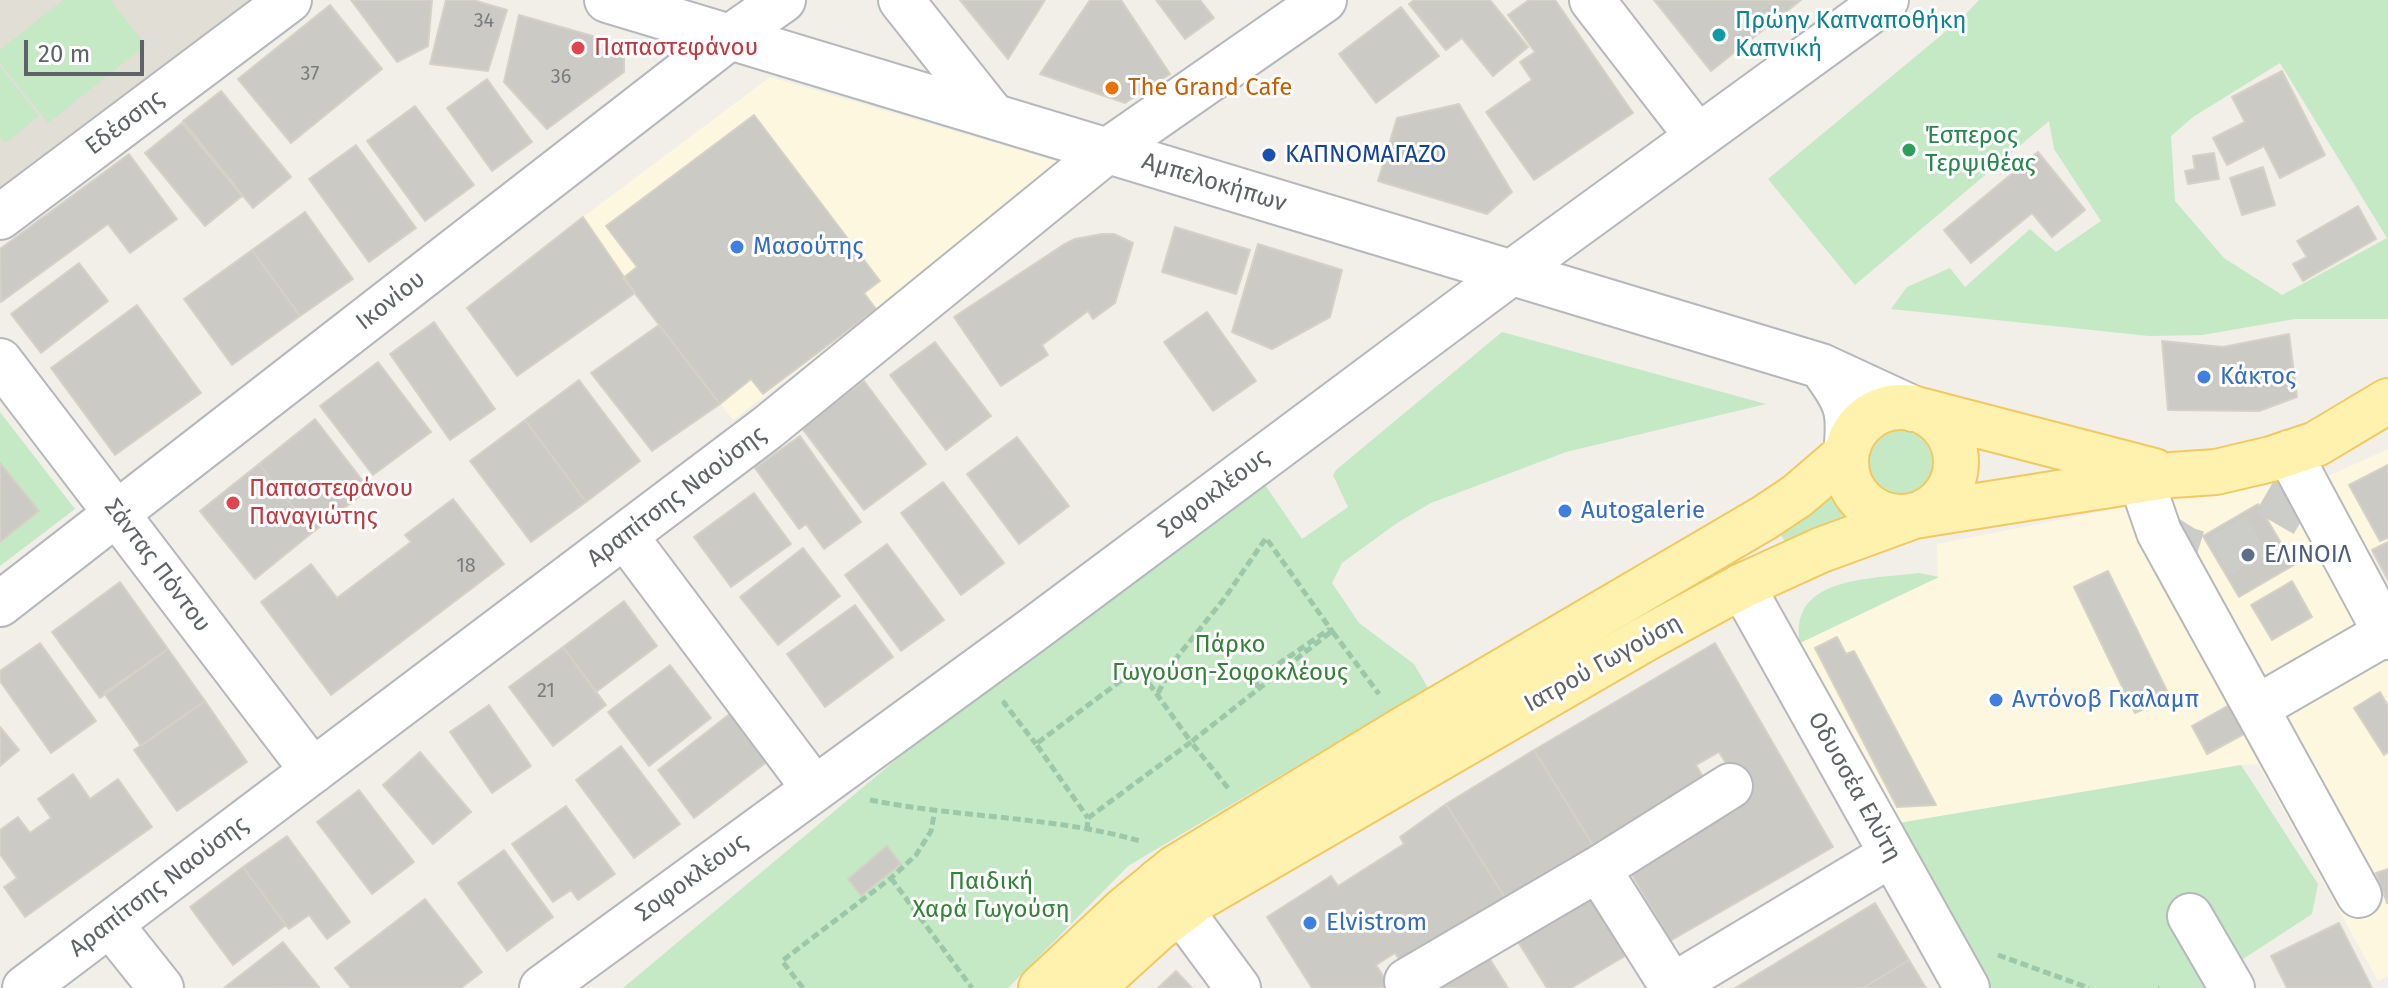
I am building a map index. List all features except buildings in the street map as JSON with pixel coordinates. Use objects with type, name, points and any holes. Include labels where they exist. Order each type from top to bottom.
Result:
[{"type":"main road","name":"Ιατρού Γωγούση","points":[[1163,879],[1455,748],[1742,586],[1821,550],[1914,516],[2156,478],[2216,472],[2289,453],[2316,444],[2388,401]]},
{"type":"main road","points":[[1914,409],[1930,415],[1943,426],[1952,441],[1956,457],[1955,474],[1949,490],[1938,503],[1914,516],[1884,515],[1870,508],[1851,484],[1846,454],[1855,432],[1866,419],[1881,411],[1914,409]]},
{"type":"main road","name":"Ιατρού Γωγούση","points":[[1914,409],[2156,478]]},
{"type":"main road","name":"Ιατρού Γωγούση","points":[[1041,988],[1163,879],[1404,729],[1764,518],[1797,496],[1846,454]]},
{"type":"main road","name":"Ιατρού Γωγούση","points":[[1092,988],[1157,929],[1163,879]]},
{"type":"street","name":"Εδέσσης","points":[[0,217],[289,0]]},
{"type":"street","name":"Αμπελοκήπων","points":[[607,0],[1821,366],[1914,409]]},
{"type":"street","name":"Ικονίου","points":[[0,604],[730,37],[783,0]]},
{"type":"street","points":[[901,0],[993,116]]},
{"type":"street","name":"Αραπίτσης Ναούσης","points":[[25,988],[767,428],[1107,151],[1324,0]]},
{"type":"street","points":[[1592,0],[1698,137]]},
{"type":"street","name":"Σοφοκλέους","points":[[542,988],[1886,0]]},
{"type":"street","name":"Σάντας Πόντου","points":[[0,361],[313,771]]},
{"type":"street","points":[[1821,366],[1848,410],[1850,423],[1846,454]]},
{"type":"street","points":[[2256,708],[2387,635],[2289,453]]},
{"type":"street","points":[[2156,478],[2159,532],[2359,895]]},
{"type":"street","points":[[625,536],[814,788]]},
{"type":"street","name":"Οδυσσέα Ελύτη","points":[[1742,586],[1967,988]]},
{"type":"street","points":[[1407,981],[1598,869],[1730,786]]},
{"type":"street","points":[[1598,869],[1671,987],[1892,854]]},
{"type":"street","points":[[1163,879],[1238,988]]},
{"type":"street","points":[[2190,916],[2232,988]]},
{"type":"street","points":[[110,924],[161,988]]},
{"type":"path","points":[[1158,693],[1178,656],[1224,599],[1266,538],[1404,729]]},
{"type":"path","points":[[1259,689],[1255,680],[1328,630],[1332,631]]},
{"type":"path","points":[[1088,818],[1332,631]]},
{"type":"path","points":[[1087,830],[1088,818],[1036,744],[1138,668],[1253,821]]},
{"type":"path","points":[[814,788],[935,810],[1087,830],[1163,879]]},
{"type":"path","points":[[803,988],[782,961],[891,878],[924,845],[931,831],[935,810]]},
{"type":"path","points":[[891,878],[972,988]]},
{"type":"path","points":[[1943,946],[1957,943],[1973,945],[2089,988]]},
{"type":"shaded area","points":[[0,0],[264,0],[0,196]]},
{"type":"shaded area","points":[[770,77],[1066,164],[733,420],[623,278],[583,217]]},
{"type":"shaded area","points":[[2388,449],[2388,546],[2343,569],[2388,648],[2388,976],[2378,981],[2258,764],[1899,823],[1800,643],[1938,577],[1937,544],[2131,506],[2241,488],[2317,481]]},
{"type":"green space","points":[[63,0],[110,0],[146,45],[48,123],[0,63],[0,50]]},
{"type":"green space","points":[[1979,0],[2388,0],[2388,319],[2295,319],[2202,335],[2149,336],[1891,309],[1907,287],[1950,268],[1965,287],[2030,229],[2056,252],[2101,221],[2054,149],[2049,121],[1855,285],[1768,179],[1962,18]],"holes":[[[2280,63],[2387,238],[2282,295],[2224,258],[2175,201],[2171,136],[2193,117]]]},
{"type":"green space","points":[[0,66],[39,116],[5,143],[0,138]]},
{"type":"green space","name":"Πάρκο Γωγούση-Σοφοκλέους","points":[[1502,332],[1766,404],[1566,452],[1431,503],[1397,523],[1342,563],[1332,583],[1359,623],[1414,664],[1428,688],[1128,866],[1008,988],[623,988],[990,681],[1261,479],[1302,539],[1348,507],[1333,475],[1336,470]]},
{"type":"green space","points":[[0,412],[75,509],[0,566]]},
{"type":"green space","points":[[1902,423],[1917,426],[1934,440],[1941,462],[1938,477],[1924,494],[1902,501],[1887,498],[1870,484],[1863,462],[1866,447],[1880,430]]},
{"type":"green space","points":[[1825,491],[1850,523],[1787,544],[1778,531]]},
{"type":"green space","points":[[1919,573],[1939,577],[1800,643],[1800,621],[1807,605],[1820,593],[1858,580]]},
{"type":"green space","points":[[2241,765],[2318,884],[2312,914],[2214,978],[2219,988],[1992,988],[1899,823]]},
{"type":"tunnel","points":[[2159,532],[2186,549],[2216,558],[2273,526],[2302,476]]},
{"type":"place","name":"Πρώην Καπναποθήκη Καπνική","points":[[1719,35]]},
{"type":"place","name":"Παπαστεφάνου","points":[[578,48]]},
{"type":"place","name":"The Grand Cafe","points":[[1112,88]]},
{"type":"place","name":"Έσπερος Τερψιθέας","points":[[1909,150]]},
{"type":"place","name":"ΚΑΠΝΟΜΑΓΑΖΟ","points":[[1269,155]]},
{"type":"place","name":"Μασούτης","points":[[737,247]]},
{"type":"place","name":"Κάκτος","points":[[2204,377]]},
{"type":"place","name":"Παπαστεφάνου Παναγιώτης","points":[[233,503]]},
{"type":"place","name":"Autogalerie","points":[[1565,511]]},
{"type":"place","name":"ΕΛΙΝΟΙΛ","points":[[2248,555]]},
{"type":"place","name":"Αντόνοβ Γκαλαμπ","points":[[1996,700]]},
{"type":"place","name":"Elvistrom","points":[[1310,923]]},
{"type":"park label","name":"Παιδική Χαρά Γωγούση","points":[[991,896]]}]
